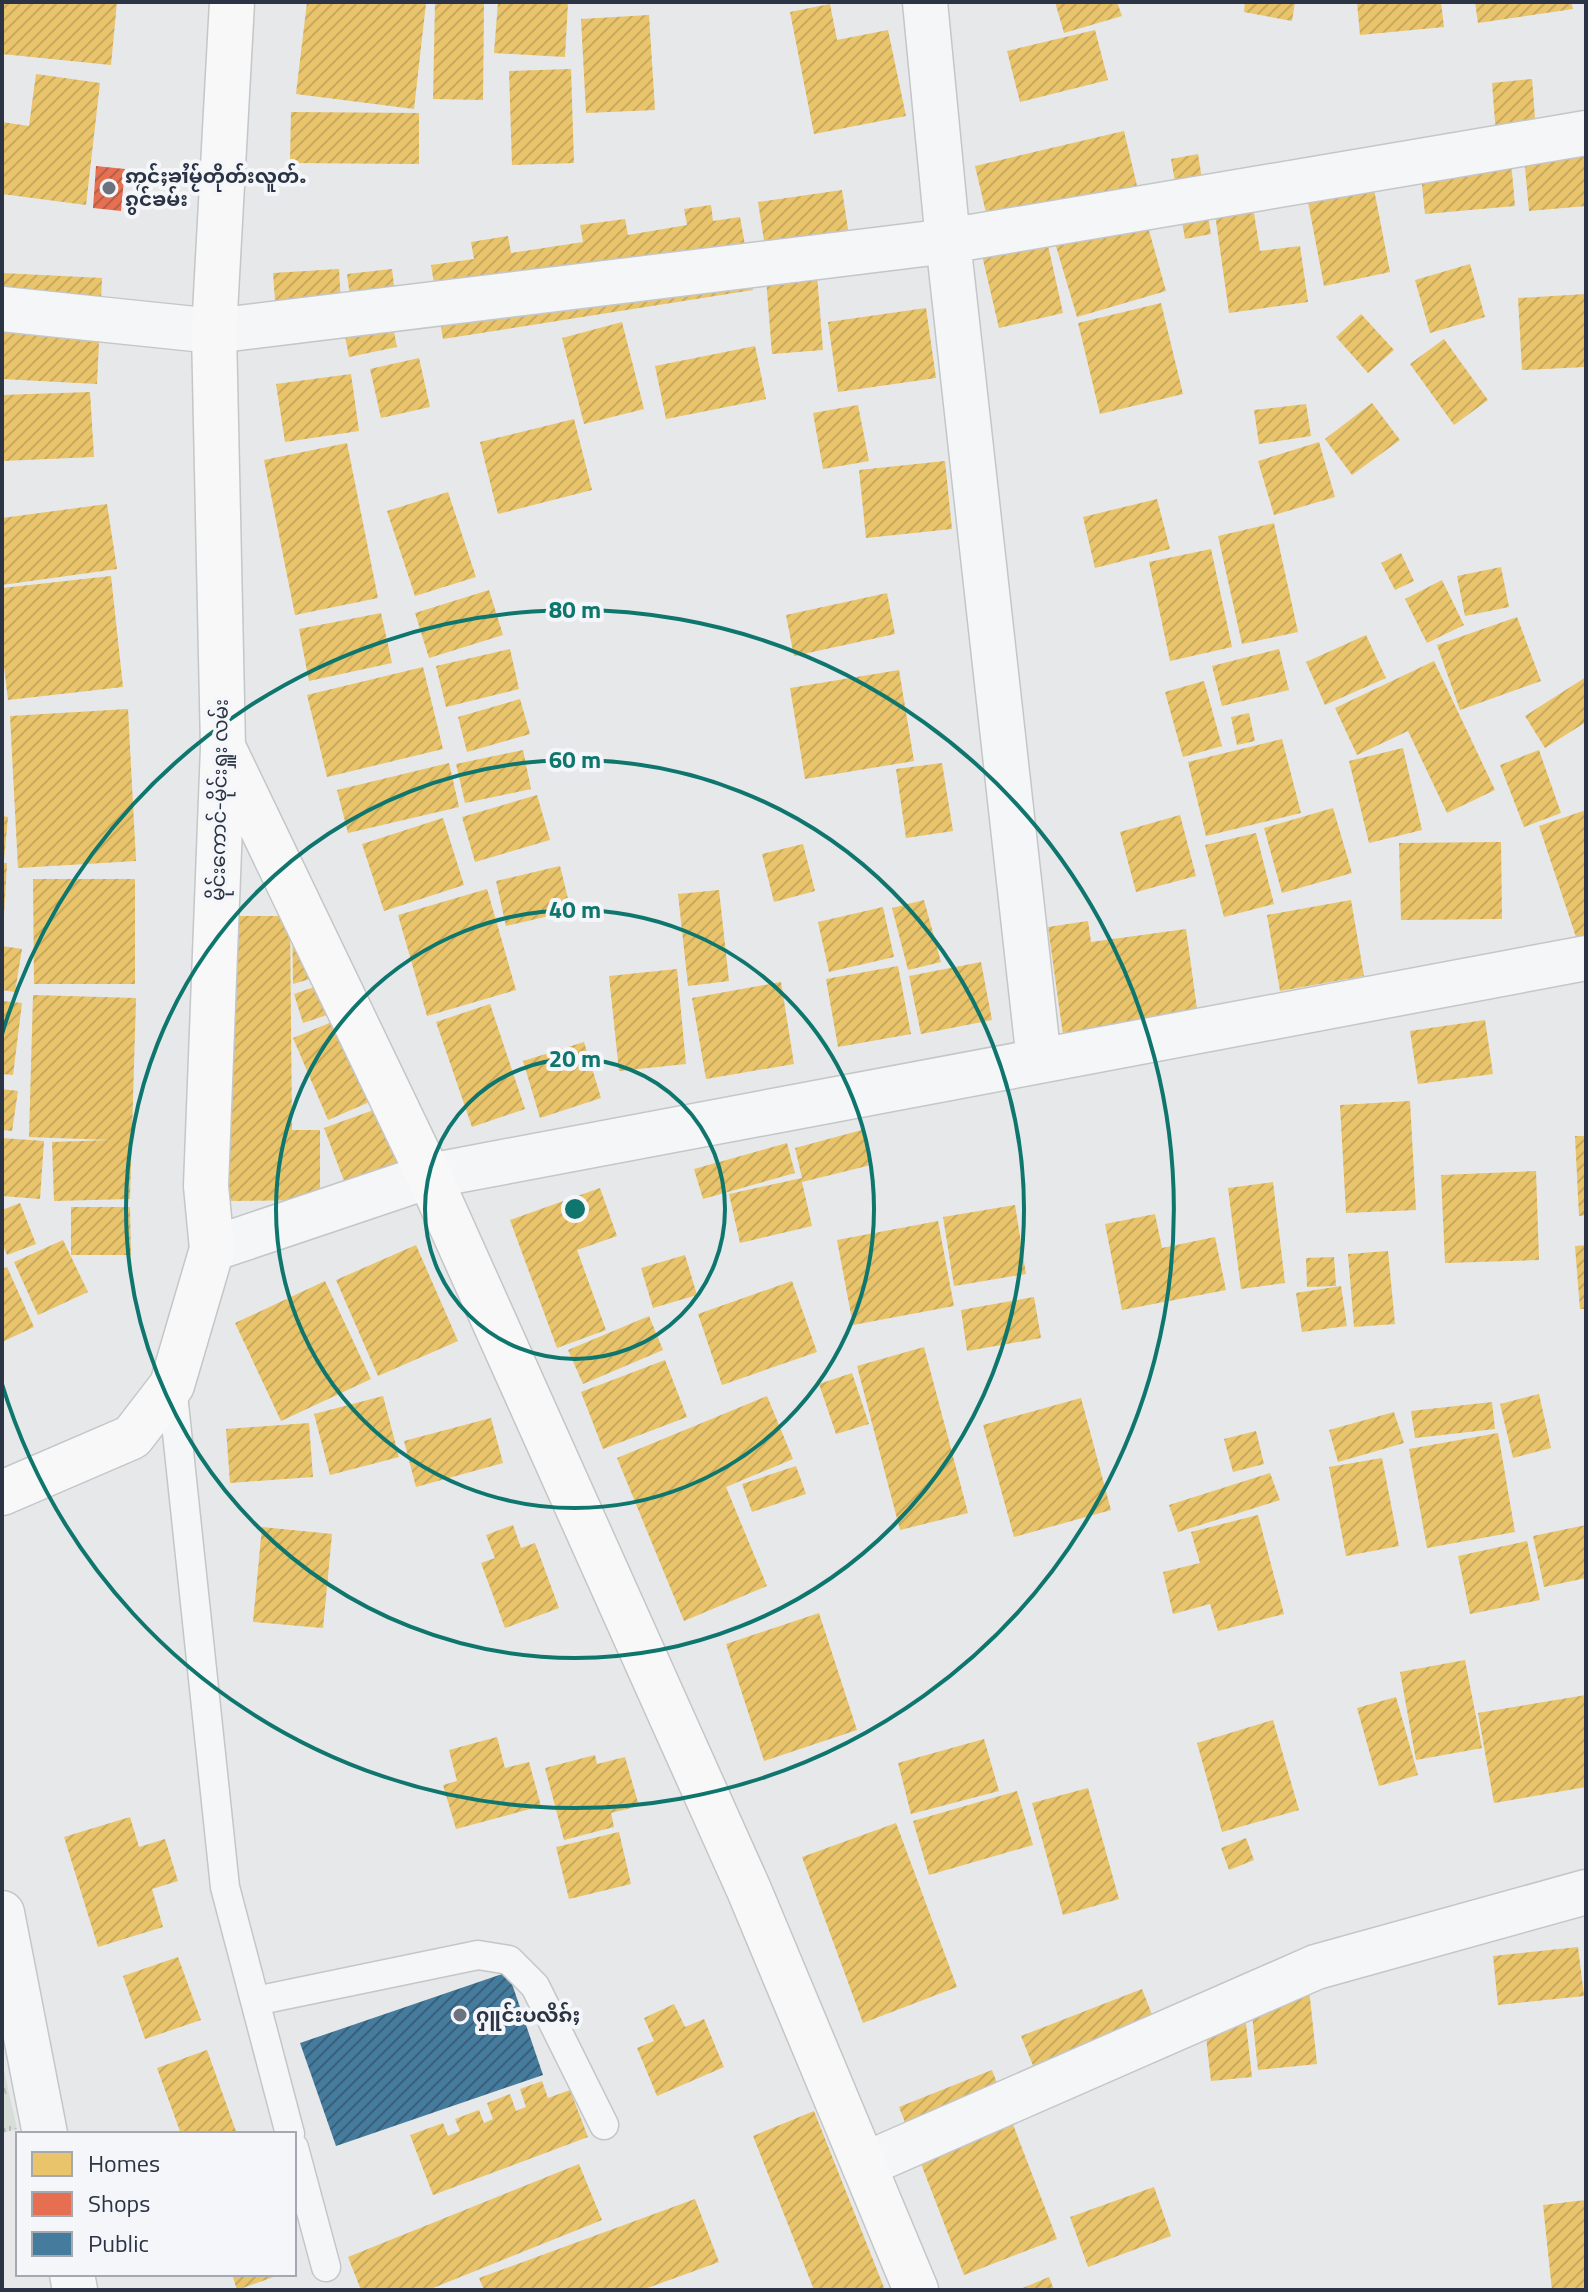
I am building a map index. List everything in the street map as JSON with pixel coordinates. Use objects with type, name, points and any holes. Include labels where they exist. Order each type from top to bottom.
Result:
[{"type":"street","name":"မိုင်းကောင်-မိုင်းရှူး လမ်း","points":[[2,1493],[132,1437],[172,1385],[212,1249],[206,1186],[223,747],[214,331],[232,2]]},
{"type":"street","points":[[925,2],[948,241],[1039,1061]]},
{"type":"street","points":[[2,309],[214,331],[948,241],[1586,133]]},
{"type":"street","points":[[223,747],[429,1176],[749,1890],[916,2290]]},
{"type":"street","points":[[212,1249],[429,1176],[1586,958]]},
{"type":"street","points":[[864,2165],[1316,1967],[1586,1892]]},
{"type":"street","points":[[2,1913],[45,2132]]},
{"type":"lane","points":[[172,1385],[225,1887],[289,2132]]},
{"type":"lane","points":[[255,2001],[478,1955],[509,1960],[535,1986],[604,2125]]},
{"type":"lane","points":[[296,2155],[326,2267]]},
{"type":"green space","points":[[2,2061],[17,2129],[2,2133]]},
{"type":"building: Homes","points":[[2,2],[117,2],[111,65],[2,54]]},
{"type":"building: Homes","points":[[307,2],[426,3],[414,109],[296,94]]},
{"type":"building: Homes","points":[[435,2],[484,2],[483,100],[433,99]]},
{"type":"building: Homes","points":[[498,2],[568,2],[565,57],[494,53]]},
{"type":"building: Homes","points":[[1055,2],[1117,2],[1122,16],[1064,33]]},
{"type":"building: Homes","points":[[1245,2],[1295,2],[1292,21],[1244,12]]},
{"type":"building: Homes","points":[[1357,2],[1441,2],[1444,27],[1360,35]]},
{"type":"building: Homes","points":[[1475,2],[1571,2],[1573,9],[1478,23]]},
{"type":"building: Homes","points":[[830,4],[837,40],[888,30],[906,116],[814,134],[790,12]]},
{"type":"building: Homes","points":[[649,15],[655,110],[586,113],[581,19]]},
{"type":"building: Homes","points":[[1095,30],[1108,80],[1020,102],[1007,51]]},
{"type":"building: Homes","points":[[571,69],[574,163],[512,165],[509,71]]},
{"type":"building: Homes","points":[[36,74],[100,83],[86,205],[2,194],[2,122],[29,126]]},
{"type":"building: Homes","points":[[1532,79],[1536,131],[1496,134],[1492,83]]},
{"type":"building: Homes","points":[[291,112],[419,113],[419,164],[290,163]]},
{"type":"building: Homes","points":[[1124,131],[1140,198],[991,234],[975,166]]},
{"type":"building: Homes","points":[[1509,139],[1515,206],[1425,214],[1418,147]]},
{"type":"building: Homes","points":[[1586,139],[1586,206],[1529,211],[1523,146]]},
{"type":"building: Homes","points":[[1367,153],[1390,272],[1324,286],[1301,165]]},
{"type":"building: Homes","points":[[1198,154],[1211,234],[1185,239],[1171,159]]},
{"type":"building: Homes","points":[[842,190],[850,242],[766,254],[758,202]]},
{"type":"building: Homes","points":[[1251,194],[1260,251],[1300,246],[1308,302],[1229,313],[1213,200]]},
{"type":"building: Homes","points":[[711,205],[713,221],[740,217],[753,290],[443,339],[431,265],[474,259],[471,242],[508,236],[511,253],[583,242],[580,225],[625,219],[628,235],[687,225],[684,209]]},
{"type":"building: Homes","points":[[1143,209],[1166,291],[1077,317],[1053,236]]},
{"type":"building: Homes","points":[[1046,236],[1063,313],[999,328],[981,251]]},
{"type":"building: Homes","points":[[816,262],[823,350],[772,354],[765,266]]},
{"type":"building: Homes","points":[[1470,264],[1485,317],[1430,333],[1415,280]]},
{"type":"building: Homes","points":[[339,269],[343,337],[278,341],[273,273]]},
{"type":"building: Homes","points":[[392,269],[397,311],[353,317],[347,274]]},
{"type":"building: Homes","points":[[2,273],[102,278],[97,384],[2,379]]},
{"type":"building: Homes","points":[[1586,294],[1586,367],[1522,370],[1518,298]]},
{"type":"building: Homes","points":[[1161,303],[1183,394],[1100,414],[1078,323]]},
{"type":"building: Homes","points":[[926,308],[936,378],[838,392],[828,322]]},
{"type":"building: Homes","points":[[1361,314],[1394,350],[1368,373],[1336,337]]},
{"type":"building: Homes","points":[[391,317],[397,347],[349,357],[343,326]]},
{"type":"building: Homes","points":[[622,322],[644,409],[584,424],[562,338]]},
{"type":"building: Homes","points":[[1444,339],[1488,400],[1454,425],[1410,364]]},
{"type":"building: Homes","points":[[755,346],[766,399],[666,419],[655,366]]},
{"type":"building: Homes","points":[[419,358],[430,407],[381,418],[370,369]]},
{"type":"building: Homes","points":[[351,374],[359,431],[285,442],[276,384]]},
{"type":"building: Homes","points":[[90,392],[94,457],[3,461],[2,395]]},
{"type":"building: Homes","points":[[1372,403],[1400,440],[1352,475],[1325,439]]},
{"type":"building: Homes","points":[[1306,404],[1311,436],[1259,444],[1254,410]]},
{"type":"building: Homes","points":[[858,405],[869,461],[823,469],[813,413]]},
{"type":"building: Homes","points":[[574,419],[592,490],[498,514],[480,442]]},
{"type":"building: Homes","points":[[1319,442],[1335,497],[1274,515],[1258,461]]},
{"type":"building: Homes","points":[[347,443],[378,598],[295,615],[264,460]]},
{"type":"building: Homes","points":[[945,461],[952,529],[866,538],[859,470]]},
{"type":"building: Homes","points":[[448,492],[476,577],[415,596],[387,511]]},
{"type":"building: Homes","points":[[1157,499],[1170,549],[1095,568],[1083,517]]},
{"type":"building: Homes","points":[[107,504],[117,569],[2,585],[2,518]]},
{"type":"building: Homes","points":[[1274,523],[1298,632],[1242,644],[1218,536]]},
{"type":"building: Homes","points":[[1211,549],[1232,647],[1170,661],[1149,562]]},
{"type":"building: Homes","points":[[1401,553],[1414,581],[1395,590],[1381,563]]},
{"type":"building: Homes","points":[[1501,567],[1509,607],[1465,616],[1457,576]]},
{"type":"building: Homes","points":[[111,576],[123,687],[8,700],[2,650],[2,588]]},
{"type":"building: Homes","points":[[1442,580],[1464,625],[1427,643],[1405,599]]},
{"type":"building: Homes","points":[[489,590],[503,635],[429,658],[415,613]]},
{"type":"building: Homes","points":[[887,593],[895,634],[794,656],[786,615]]},
{"type":"building: Homes","points":[[381,613],[392,663],[309,681],[299,629]]},
{"type":"building: Homes","points":[[1517,617],[1541,681],[1460,710],[1437,645]]},
{"type":"building: Homes","points":[[1366,635],[1386,678],[1325,705],[1306,662]]},
{"type":"building: Homes","points":[[510,649],[519,689],[446,707],[436,666]]},
{"type":"building: Homes","points":[[1279,649],[1289,690],[1222,706],[1212,666]]},
{"type":"building: Homes","points":[[1434,661],[1495,790],[1447,813],[1408,731],[1357,755],[1335,708]]},
{"type":"building: Homes","points":[[423,667],[443,749],[327,777],[307,695]]},
{"type":"building: Homes","points":[[899,670],[914,761],[805,779],[790,688]]},
{"type":"building: Homes","points":[[1586,677],[1586,722],[1545,748],[1525,716]]},
{"type":"building: Homes","points":[[1204,681],[1222,746],[1183,757],[1165,692]]},
{"type":"building: Homes","points":[[520,699],[530,734],[467,752],[458,717]]},
{"type":"building: Homes","points":[[128,709],[136,861],[18,868],[10,716]]},
{"type":"building: Homes","points":[[1249,713],[1255,741],[1237,745],[1231,717]]},
{"type":"building: Homes","points":[[1282,739],[1301,813],[1206,836],[1188,762]]},
{"type":"building: Homes","points":[[1403,748],[1422,830],[1369,843],[1349,761]]},
{"type":"building: Homes","points":[[523,750],[531,789],[465,803],[456,764]]},
{"type":"building: Homes","points":[[1539,750],[1561,813],[1524,827],[1500,765]]},
{"type":"building: Homes","points":[[449,763],[459,807],[348,833],[337,790]]},
{"type":"building: Homes","points":[[942,763],[953,831],[906,838],[896,769]]},
{"type":"building: Homes","points":[[537,795],[550,840],[475,862],[462,817]]},
{"type":"building: Homes","points":[[1333,808],[1352,873],[1282,893],[1264,828]]},
{"type":"building: Homes","points":[[1586,810],[1586,937],[1577,940],[1539,826]]},
{"type":"building: Homes","points":[[1180,815],[1196,876],[1136,892],[1120,832]]},
{"type":"building: Homes","points":[[2,816],[8,817],[4,860],[2,860]]},
{"type":"building: Homes","points":[[443,818],[464,885],[384,911],[362,844]]},
{"type":"building: Homes","points":[[1256,833],[1274,904],[1224,917],[1205,845]]},
{"type":"building: Homes","points":[[1501,842],[1502,919],[1401,920],[1399,843]]},
{"type":"building: Homes","points":[[803,844],[815,891],[774,902],[762,854]]},
{"type":"building: Homes","points":[[2,863],[7,863],[4,916],[2,916]]},
{"type":"building: Homes","points":[[560,866],[571,911],[506,926],[496,881]]},
{"type":"building: Homes","points":[[33,879],[135,879],[135,984],[34,984]]},
{"type":"building: Homes","points":[[487,889],[516,990],[427,1016],[398,915]]},
{"type":"building: Homes","points":[[719,890],[729,981],[688,986],[678,894]]},
{"type":"building: Homes","points":[[924,900],[941,962],[908,970],[892,908]]},
{"type":"building: Homes","points":[[1351,900],[1364,976],[1280,991],[1267,915]]},
{"type":"building: Homes","points":[[883,907],[894,957],[829,972],[818,922]]},
{"type":"building: Homes","points":[[221,916],[290,916],[292,1130],[320,1130],[320,1200],[224,1201]]},
{"type":"building: Homes","points":[[292,917],[320,976],[293,984]]},
{"type":"building: Homes","points":[[1088,921],[1091,942],[1186,929],[1198,1016],[1063,1035],[1048,927]]},
{"type":"building: Homes","points":[[2,946],[22,949],[15,992],[2,990]]},
{"type":"building: Homes","points":[[981,962],[992,1020],[921,1034],[909,976]]},
{"type":"building: Homes","points":[[898,966],[911,1034],[838,1047],[826,979]]},
{"type":"building: Homes","points":[[677,969],[686,1064],[619,1071],[609,976]]},
{"type":"building: Homes","points":[[781,982],[794,1064],[706,1079],[692,998]]},
{"type":"building: Homes","points":[[326,983],[336,1012],[303,1023],[294,994]]},
{"type":"building: Homes","points":[[33,995],[136,998],[130,1199],[54,1201],[52,1142],[110,1140],[29,1137]]},
{"type":"building: Homes","points":[[2,1001],[22,1003],[13,1075],[2,1074]]},
{"type":"building: Homes","points":[[490,1004],[525,1109],[472,1127],[436,1022]]},
{"type":"building: Homes","points":[[339,1019],[374,1100],[328,1120],[293,1038]]},
{"type":"building: Homes","points":[[1485,1020],[1493,1074],[1418,1084],[1410,1031]]},
{"type":"building: Homes","points":[[584,1042],[601,1098],[540,1118],[523,1061]]},
{"type":"building: Homes","points":[[2,1089],[18,1091],[12,1131],[2,1130]]},
{"type":"building: Homes","points":[[1410,1101],[1416,1210],[1346,1213],[1340,1105]]},
{"type":"building: Homes","points":[[379,1108],[404,1174],[349,1194],[324,1128]]},
{"type":"building: Homes","points":[[862,1130],[871,1165],[802,1182],[812,1226],[740,1243],[729,1194],[802,1178],[795,1148]]},
{"type":"building: Homes","points":[[1575,1136],[1586,1136],[1586,1215],[1579,1216]]},
{"type":"building: Homes","points":[[2,1138],[44,1141],[40,1199],[2,1196]]},
{"type":"building: Homes","points":[[787,1143],[795,1173],[703,1199],[694,1169]]},
{"type":"building: Homes","points":[[1536,1171],[1539,1260],[1445,1263],[1441,1175]]},
{"type":"building: Homes","points":[[1273,1182],[1285,1283],[1241,1289],[1228,1188]]},
{"type":"building: Homes","points":[[600,1188],[617,1236],[577,1250],[606,1330],[557,1348],[510,1220]]},
{"type":"building: Homes","points":[[20,1203],[36,1244],[7,1255],[2,1243],[2,1210]]},
{"type":"building: Homes","points":[[1015,1205],[1026,1274],[954,1286],[943,1217]]},
{"type":"building: Homes","points":[[71,1207],[130,1207],[131,1255],[71,1255]]},
{"type":"building: Homes","points":[[1155,1214],[1162,1248],[1215,1237],[1226,1290],[1122,1310],[1105,1224]]},
{"type":"building: Homes","points":[[938,1221],[954,1306],[853,1325],[837,1240]]},
{"type":"building: Homes","points":[[63,1240],[88,1292],[38,1315],[14,1262]]},
{"type":"building: Homes","points":[[416,1245],[458,1341],[378,1376],[336,1280]]},
{"type":"building: Homes","points":[[1586,1245],[1586,1309],[1580,1309],[1575,1246]]},
{"type":"building: Homes","points":[[1388,1251],[1395,1324],[1354,1327],[1348,1254]]},
{"type":"building: Homes","points":[[685,1255],[697,1295],[653,1308],[641,1268]]},
{"type":"building: Homes","points":[[1334,1257],[1336,1286],[1307,1287],[1306,1258]]},
{"type":"building: Homes","points":[[7,1267],[34,1327],[2,1342],[2,1269]]},
{"type":"building: Homes","points":[[325,1281],[371,1379],[281,1421],[235,1323]]},
{"type":"building: Homes","points":[[792,1281],[817,1352],[722,1385],[698,1314]]},
{"type":"building: Homes","points":[[1341,1286],[1347,1326],[1302,1332],[1296,1293]]},
{"type":"building: Homes","points":[[1034,1297],[1041,1338],[967,1351],[961,1310]]},
{"type":"building: Homes","points":[[649,1316],[663,1350],[583,1384],[568,1350]]},
{"type":"building: Homes","points":[[924,1347],[968,1513],[900,1530],[857,1366]]},
{"type":"building: Homes","points":[[665,1360],[687,1417],[603,1449],[581,1392]]},
{"type":"building: Homes","points":[[852,1373],[869,1424],[836,1434],[819,1384]]},
{"type":"building: Homes","points":[[1539,1394],[1551,1448],[1513,1458],[1500,1404]]},
{"type":"building: Homes","points":[[383,1396],[399,1457],[330,1475],[314,1414]]},
{"type":"building: Homes","points":[[767,1396],[793,1459],[726,1487],[767,1586],[684,1621],[617,1458]]},
{"type":"building: Homes","points":[[1081,1398],[1111,1510],[1014,1537],[983,1425]]},
{"type":"building: Homes","points":[[1492,1402],[1495,1429],[1415,1438],[1411,1411]]},
{"type":"building: Homes","points":[[1394,1412],[1404,1443],[1338,1462],[1329,1430]]},
{"type":"building: Homes","points":[[491,1418],[503,1463],[416,1487],[404,1441]]},
{"type":"building: Homes","points":[[309,1423],[313,1477],[230,1483],[226,1429]]},
{"type":"building: Homes","points":[[1256,1431],[1264,1464],[1233,1472],[1224,1439]]},
{"type":"building: Homes","points":[[1498,1433],[1515,1532],[1427,1548],[1409,1449]]},
{"type":"building: Homes","points":[[1382,1458],[1399,1546],[1346,1556],[1329,1467]]},
{"type":"building: Homes","points":[[796,1466],[806,1494],[752,1512],[742,1484]]},
{"type":"building: Homes","points":[[1270,1473],[1280,1500],[1178,1532],[1169,1505]]},
{"type":"building: Homes","points":[[1258,1515],[1284,1614],[1218,1631],[1210,1604],[1173,1614],[1163,1572],[1200,1563],[1191,1532]]},
{"type":"building: Homes","points":[[513,1525],[521,1548],[535,1543],[559,1608],[505,1628],[481,1563],[495,1558],[486,1535]]},
{"type":"building: Homes","points":[[1586,1525],[1586,1578],[1544,1587],[1533,1536]]},
{"type":"building: Homes","points":[[262,1527],[332,1534],[323,1628],[253,1622]]},
{"type":"building: Homes","points":[[1527,1541],[1540,1600],[1470,1614],[1458,1556]]},
{"type":"building: Homes","points":[[819,1613],[857,1730],[764,1761],[726,1644]]},
{"type":"building: Homes","points":[[1465,1660],[1482,1748],[1416,1760],[1400,1672]]},
{"type":"building: Homes","points":[[1586,1695],[1586,1787],[1494,1803],[1478,1713]]},
{"type":"building: Homes","points":[[1396,1697],[1418,1775],[1379,1786],[1357,1708]]},
{"type":"building: Homes","points":[[1273,1720],[1299,1810],[1222,1832],[1197,1743]]},
{"type":"building: Homes","points":[[497,1737],[505,1768],[529,1762],[541,1806],[456,1829],[443,1785],[457,1781],[449,1750]]},
{"type":"building: Homes","points":[[984,1739],[999,1791],[911,1814],[898,1763]]},
{"type":"building: Homes","points":[[595,1755],[597,1764],[625,1757],[639,1806],[611,1813],[614,1827],[564,1840],[545,1768]]},
{"type":"building: Homes","points":[[1088,1788],[1119,1899],[1063,1915],[1032,1803]]},
{"type":"building: Homes","points":[[1017,1791],[1033,1845],[929,1875],[913,1821]]},
{"type":"building: Homes","points":[[130,1817],[139,1847],[165,1839],[178,1881],[152,1889],[163,1927],[98,1947],[64,1837]]},
{"type":"building: Homes","points":[[896,1823],[957,1987],[863,2023],[802,1857]]},
{"type":"building: Homes","points":[[619,1832],[631,1884],[569,1899],[556,1847]]},
{"type":"building: Homes","points":[[1246,1838],[1254,1860],[1229,1870],[1221,1848]]},
{"type":"building: Homes","points":[[1578,1947],[1584,1996],[1498,2005],[1493,1956]]},
{"type":"building: Homes","points":[[178,1957],[201,2020],[145,2039],[123,1976]]},
{"type":"building: Homes","points":[[1142,1989],[1167,2053],[1047,2100],[1021,2036]]},
{"type":"building: Homes","points":[[1309,1989],[1317,2064],[1258,2070],[1250,1996]]},
{"type":"building: Homes","points":[[674,2004],[685,2027],[704,2019],[724,2067],[657,2096],[637,2048],[654,2041],[644,2018]]},
{"type":"building: Homes","points":[[1244,2006],[1252,2077],[1211,2081],[1203,2011]]},
{"type":"building: Homes","points":[[207,2050],[236,2132],[180,2132],[157,2068]]},
{"type":"building: Homes","points":[[992,2070],[1057,2239],[964,2275],[899,2107]]},
{"type":"building: Homes","points":[[542,2081],[548,2098],[570,2090],[588,2137],[433,2195],[410,2135],[443,2123],[448,2136],[460,2131],[455,2119],[479,2110],[484,2123],[493,2119],[487,2103],[510,2094],[516,2111],[526,2107],[520,2089]]},
{"type":"building: Homes","points":[[814,2111],[885,2290],[814,2290],[753,2136]]},
{"type":"building: Homes","points":[[579,2164],[602,2220],[428,2290],[361,2290],[348,2257]]},
{"type":"building: Homes","points":[[1154,2187],[1171,2236],[1088,2267],[1070,2217]]},
{"type":"building: Homes","points":[[695,2199],[719,2262],[642,2290],[484,2290],[479,2278]]},
{"type":"building: Homes","points":[[1586,2200],[1586,2290],[1552,2290],[1543,2205]]},
{"type":"building: Homes","points":[[233,2276],[276,2276],[237,2290]]},
{"type":"building: Homes","points":[[1049,2277],[1054,2290],[1018,2290]]},
{"type":"building: Shops","name":"ဢွင်ႈၶၢႆမႂ်တိုတ်းလူတ်ႉ ၵွင်ၶမ်း","points":[[96,166],[125,169],[121,211],[93,208]]},
{"type":"building: Public","points":[[508,1972],[543,2075],[336,2146],[300,2043]]},
{"type":"place","name":"ဢွင်ႈၶၢႆမႂ်တိုတ်းလူတ်ႉ ၵွင်ၶမ်း","points":[[109,188]]},
{"type":"place","name":"ႁူင်းပလိၵ်ႈ","points":[[460,2015]]}]
